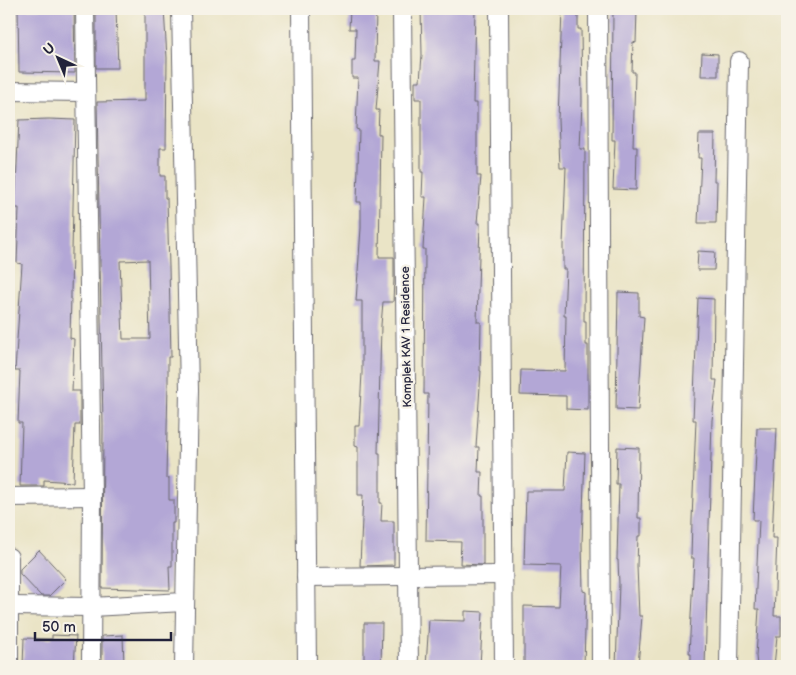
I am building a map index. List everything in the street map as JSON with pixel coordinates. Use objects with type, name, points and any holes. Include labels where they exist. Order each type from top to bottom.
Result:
[{"type":"street","points":[[84,9],[92,496],[91,666]]},
{"type":"street","points":[[181,9],[189,390],[184,666]]},
{"type":"street","points":[[301,9],[307,666]]},
{"type":"street","name":"Komplek KAV 1 Residence","points":[[402,9],[409,666]]},
{"type":"street","points":[[499,9],[504,666]]},
{"type":"street","points":[[598,9],[601,666]]},
{"type":"street","points":[[730,666],[740,61]]},
{"type":"street","points":[[9,91],[84,92]]},
{"type":"street","points":[[9,497],[92,496]]},
{"type":"street","points":[[9,557],[9,666]]},
{"type":"street","points":[[306,577],[503,574]]},
{"type":"street","points":[[9,606],[91,607],[184,602]]},
{"type":"building","points":[[18,9],[74,9],[75,73],[19,72]]},
{"type":"building","points":[[96,9],[116,9],[118,68],[96,68]]},
{"type":"building","points":[[145,9],[164,9],[167,58],[166,148],[160,148],[160,176],[165,176],[169,267],[171,357],[168,357],[166,478],[169,478],[169,500],[174,500],[172,566],[169,566],[170,590],[102,588],[103,426],[97,102],[145,101]],"holes":[[[148,260],[150,339],[123,339],[120,261]]]},
{"type":"building","points":[[350,9],[376,9],[375,61],[380,61],[376,110],[379,110],[378,134],[381,134],[379,257],[394,257],[393,302],[383,302],[381,325],[378,453],[380,453],[381,521],[394,521],[394,565],[360,566],[363,495],[358,495],[358,447],[355,446],[355,426],[359,426],[362,373],[362,301],[356,301],[361,202],[357,202],[359,130],[356,129],[358,78],[352,78],[352,61],[355,61],[356,29],[349,29]]},
{"type":"building","points":[[421,9],[475,9],[473,103],[477,103],[477,176],[481,176],[477,223],[480,223],[477,322],[481,322],[481,371],[476,447],[479,447],[478,472],[482,472],[483,565],[460,564],[461,542],[426,541],[428,394],[424,394],[425,249],[423,249],[426,197],[422,197],[421,99],[415,99],[415,81],[420,81],[422,55]]},
{"type":"building","points":[[562,9],[578,9],[578,29],[581,29],[582,102],[580,149],[585,149],[584,321],[586,321],[586,345],[588,345],[588,410],[566,409],[566,396],[520,395],[521,370],[565,371],[566,316],[564,316],[566,269],[563,269],[563,245],[566,167],[560,167],[558,120]]},
{"type":"building","points":[[613,9],[637,9],[636,43],[633,42],[632,72],[635,72],[633,147],[637,147],[636,190],[613,189],[615,140],[612,140]]},
{"type":"building","points":[[702,53],[718,54],[718,76],[701,76]]},
{"type":"building","points":[[19,120],[75,120],[70,338],[74,339],[72,391],[80,391],[80,425],[75,425],[73,482],[44,480],[44,486],[20,486],[22,423],[18,423],[20,371],[15,371],[22,264],[17,263],[19,208],[15,208]]},
{"type":"building","points":[[699,134],[715,134],[714,181],[717,181],[716,223],[698,223],[701,158],[698,158]]},
{"type":"building","points":[[698,251],[715,252],[714,270],[697,270]]},
{"type":"building","points":[[618,292],[639,293],[639,316],[644,317],[638,410],[616,409]]},
{"type":"building","points":[[698,298],[714,299],[713,380],[717,380],[712,420],[705,666],[691,666],[691,654],[689,654],[694,558],[691,558],[696,420],[693,420]]},
{"type":"building","points":[[757,428],[777,428],[772,538],[777,538],[774,616],[781,616],[781,636],[777,636],[774,666],[757,666],[756,656],[759,609],[755,609],[759,520],[753,520]]},
{"type":"building","points":[[617,447],[639,448],[638,518],[641,518],[641,536],[638,536],[637,566],[639,616],[642,616],[638,666],[616,666],[619,584],[617,560],[619,484],[616,484]]},
{"type":"building","points":[[567,452],[585,453],[582,544],[583,591],[586,592],[584,666],[524,666],[524,606],[559,607],[561,566],[524,565],[526,491],[565,491]]},
{"type":"building","points":[[39,550],[66,579],[49,596],[41,596],[20,574],[20,569]]},
{"type":"building","points":[[465,611],[483,612],[480,666],[426,666],[429,620],[465,621]]},
{"type":"building","points":[[364,623],[382,623],[381,666],[364,666]]},
{"type":"building","points":[[52,635],[76,636],[74,666],[23,666],[24,638],[52,639]]},
{"type":"building","points":[[123,635],[124,666],[102,666],[102,636]]}]
